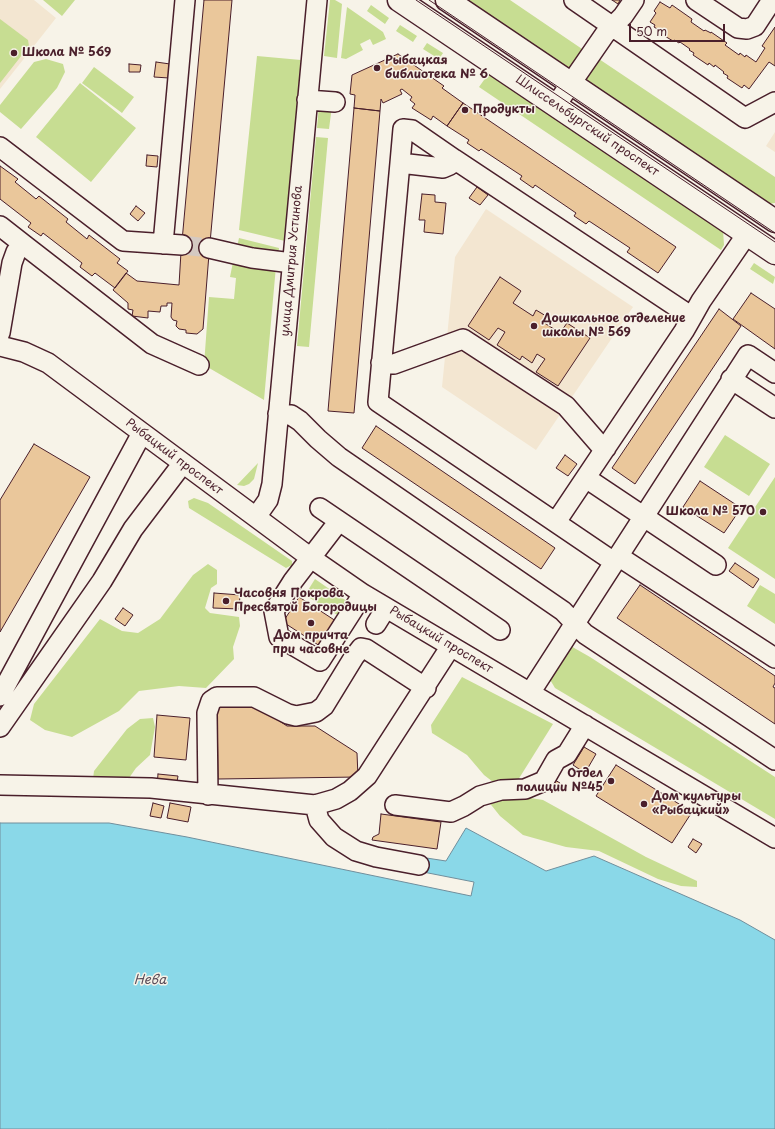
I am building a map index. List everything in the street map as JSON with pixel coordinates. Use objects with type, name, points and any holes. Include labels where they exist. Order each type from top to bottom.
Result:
[{"type":"main road","name":"Шлиссельбургский проспект","points":[[399,0],[775,253]]},
{"type":"main road","points":[[447,0],[774,218]]},
{"type":"street","points":[[163,244],[185,0]]},
{"type":"street","name":"улица Дмитрия Устинова","points":[[256,517],[268,500],[272,484],[317,0]]},
{"type":"street","points":[[574,0],[746,118],[775,102]]},
{"type":"street","points":[[556,105],[605,34],[623,16],[634,0]]},
{"type":"street","points":[[696,0],[738,28],[747,29],[755,26],[772,0]]},
{"type":"street","points":[[307,100],[335,102]]},
{"type":"street","points":[[692,317],[412,130],[403,129],[378,402],[556,522],[775,658]]},
{"type":"street","points":[[0,147],[123,241],[182,245]]},
{"type":"street","points":[[400,164],[443,168],[450,165],[454,159]]},
{"type":"street","points":[[0,226],[152,344],[200,365]]},
{"type":"street","points":[[556,522],[692,317],[701,300],[747,234]]},
{"type":"street","points":[[0,333],[4,279],[16,252],[23,244]]},
{"type":"street","points":[[209,248],[252,258],[292,264]]},
{"type":"street","points":[[381,363],[394,364],[463,339],[566,406],[599,444],[606,448]]},
{"type":"street","name":"Рыбацкий проспект","points":[[0,346],[24,352],[48,363],[138,423],[183,464],[311,558],[363,594],[775,838]]},
{"type":"street","points":[[530,693],[731,379],[748,355],[775,373]]},
{"type":"street","points":[[731,379],[775,408]]},
{"type":"street","points":[[278,414],[291,415],[300,421],[318,440],[339,457],[563,611],[590,637],[775,760]]},
{"type":"street","points":[[0,696],[138,423]]},
{"type":"street","points":[[0,727],[102,581],[133,530],[183,464]]},
{"type":"street","points":[[586,478],[716,565]]},
{"type":"street","points":[[320,508],[500,630]]},
{"type":"street","points":[[339,521],[274,611],[279,637],[320,661],[363,594]]},
{"type":"street","points":[[376,624],[386,608]]},
{"type":"street","points":[[0,785],[151,788],[315,805],[336,799],[350,791],[367,776],[426,688],[451,646]]},
{"type":"street","points":[[208,795],[207,713],[211,701],[218,697],[254,697],[288,714],[296,716],[316,712],[324,706],[354,657],[362,648],[366,649],[426,688]]},
{"type":"street","points":[[395,805],[451,812],[480,796],[501,790],[525,789],[544,781],[556,760],[567,754],[585,725]]},
{"type":"street","points":[[315,805],[319,820],[334,837],[356,851],[376,857],[419,865]]},
{"type":"shaded area","name":"Школа № 569","points":[[0,0],[34,0],[56,18],[0,89]]},
{"type":"shaded area","points":[[775,132],[775,152],[766,146]]},
{"type":"shaded area","name":"Дошкольное отделение школы № 569","points":[[486,209],[633,307],[536,450],[442,387],[455,257]]},
{"type":"green space","points":[[43,0],[75,0],[62,16]]},
{"type":"green space","points":[[330,0],[335,0],[342,4],[337,58],[324,56]]},
{"type":"green space","points":[[462,0],[510,0],[588,53],[569,73]]},
{"type":"green space","points":[[371,5],[389,18],[385,24],[367,11]]},
{"type":"green space","points":[[347,7],[383,32],[386,39],[373,45],[370,39],[360,44],[363,50],[346,59],[341,58]]},
{"type":"green space","points":[[0,19],[28,40],[29,46],[0,83]]},
{"type":"green space","points":[[400,25],[417,36],[413,42],[396,31]]},
{"type":"green space","points":[[427,43],[443,53],[439,59],[423,49]]},
{"type":"green space","points":[[257,56],[301,60],[285,241],[239,230]]},
{"type":"green space","points":[[596,57],[775,177],[775,203],[767,204],[581,77]]},
{"type":"green space","points":[[46,59],[63,64],[65,72],[57,88],[21,129],[0,112],[0,105],[34,62]]},
{"type":"green space","points":[[94,67],[134,97],[122,113],[82,83]]},
{"type":"green space","points":[[489,73],[723,230],[724,245],[721,250],[479,87]]},
{"type":"green space","points":[[80,83],[136,128],[91,182],[36,137]]},
{"type":"green space","points":[[319,105],[332,106],[329,129],[317,128]]},
{"type":"green space","points":[[316,137],[328,138],[309,347],[297,346]]},
{"type":"green space","points":[[239,238],[279,248],[278,257],[237,247]]},
{"type":"green space","points":[[233,262],[276,266],[264,400],[204,365],[209,297],[234,299],[236,278],[230,277]]},
{"type":"green space","points":[[754,263],[775,277],[773,284],[750,269]]},
{"type":"green space","points":[[725,435],[770,464],[749,496],[704,467]]},
{"type":"green space","points":[[258,463],[254,479],[249,484],[244,486],[237,485]]},
{"type":"green space","name":"Школа № 570","points":[[775,477],[775,579],[728,548]]},
{"type":"green space","points":[[194,498],[208,503],[292,561],[292,565],[286,568],[189,508],[188,501]]},
{"type":"green space","points":[[208,564],[217,570],[217,584],[211,588],[205,608],[210,613],[239,617],[240,626],[233,647],[234,659],[206,688],[179,686],[139,691],[119,711],[72,737],[45,730],[30,720],[34,704],[100,619],[122,631],[138,633],[160,619],[193,575]]},
{"type":"green space","points":[[315,579],[348,602],[339,616],[305,595]]},
{"type":"green space","points":[[760,585],[775,594],[775,624],[747,606]]},
{"type":"green space","points":[[569,645],[590,657],[775,777],[775,819],[555,688],[549,678]]},
{"type":"green space","points":[[462,677],[553,724],[518,780],[497,785],[484,775],[467,755],[432,733],[431,725]]},
{"type":"green space","points":[[153,718],[155,727],[150,755],[136,768],[129,778],[117,781],[93,779],[94,771],[127,729],[140,719]]},
{"type":"green space","points":[[512,795],[543,800],[646,857],[697,881],[697,887],[681,886],[658,879],[599,851],[566,847],[523,835],[500,816],[488,801]]},
{"type":"water","name":"Нева","points":[[0,823],[109,823],[187,837],[471,896],[474,882],[418,871],[420,857],[446,861],[466,828],[546,871],[594,856],[740,920],[775,940],[775,1129],[0,1129]]},
{"type":"building","points":[[204,0],[232,0],[209,254],[181,252]]},
{"type":"building","points":[[612,0],[620,0],[618,4]]},
{"type":"building","points":[[660,2],[670,8],[672,5],[692,19],[691,22],[704,31],[711,32],[727,43],[725,45],[739,55],[740,53],[745,57],[746,55],[756,62],[765,48],[762,46],[775,27],[775,66],[769,62],[749,89],[744,85],[742,88],[727,78],[728,76],[715,65],[714,67],[709,63],[708,65],[693,55],[694,53],[689,50],[690,49],[680,42],[673,41],[658,32],[659,30],[654,27],[655,25],[650,22],[656,13],[654,11]]},
{"type":"building","points":[[398,54],[444,86],[442,88],[463,103],[447,126],[433,116],[431,120],[412,108],[415,104],[410,100],[412,97],[402,89],[400,90],[402,94],[383,103],[381,99],[380,111],[354,108],[355,95],[350,94],[352,75]]},
{"type":"building","points":[[156,62],[170,64],[169,78],[154,77]]},
{"type":"building","points":[[129,64],[141,65],[140,72],[129,72]]},
{"type":"building","points":[[463,103],[676,247],[658,273],[627,252],[630,248],[589,221],[586,224],[574,216],[576,213],[535,185],[533,188],[520,179],[522,176],[481,149],[479,151],[467,143],[469,140],[447,126]]},
{"type":"building","points":[[354,108],[380,111],[354,413],[328,411]]},
{"type":"building","points":[[147,155],[158,156],[157,167],[146,166]]},
{"type":"building","points":[[0,166],[18,179],[15,182],[36,199],[39,196],[68,219],[66,222],[87,239],[89,235],[120,259],[117,263],[128,271],[115,288],[95,273],[92,276],[80,267],[82,263],[43,233],[41,236],[28,227],[31,223],[0,199]]},
{"type":"building","points":[[477,187],[488,195],[480,205],[469,198]]},
{"type":"building","points":[[422,194],[435,195],[435,202],[446,203],[443,234],[424,232],[425,220],[419,220]]},
{"type":"building","points":[[136,206],[145,213],[138,221],[130,214]]},
{"type":"building","points":[[181,252],[209,254],[203,329],[197,334],[186,333],[186,330],[179,329],[176,326],[177,321],[173,320],[171,317],[172,303],[167,303],[167,306],[161,306],[160,312],[148,311],[148,318],[132,316],[133,310],[128,309],[128,303],[113,290],[126,273],[137,281],[179,285]]},
{"type":"building","points":[[500,277],[521,291],[513,303],[533,316],[536,310],[546,316],[543,322],[560,333],[567,323],[590,338],[558,386],[536,372],[545,359],[537,354],[532,363],[522,356],[520,360],[497,345],[505,332],[498,328],[489,340],[468,326]]},
{"type":"building","points":[[751,293],[775,309],[775,349],[733,319]]},
{"type":"building","points":[[719,309],[741,326],[635,484],[612,468]]},
{"type":"building","points":[[376,426],[555,548],[541,569],[362,448]]},
{"type":"building","points":[[34,444],[90,477],[0,632],[0,500]]},
{"type":"building","points":[[565,455],[577,464],[568,476],[556,468]]},
{"type":"building","points":[[700,481],[741,508],[724,533],[683,507]]},
{"type":"building","points":[[735,563],[759,579],[753,588],[729,571]]},
{"type":"building","points":[[640,585],[775,676],[775,683],[773,687],[775,688],[775,724],[617,618]]},
{"type":"building","name":"Часовня Покрова Пресвятой Богородицы","points":[[214,593],[240,595],[239,609],[213,608]]},
{"type":"building","name":"Дом причта при часовне","points":[[299,597],[339,623],[323,648],[283,622]]},
{"type":"building","points":[[123,608],[133,615],[125,626],[115,619]]},
{"type":"building","points":[[252,703],[287,726],[315,726],[357,753],[358,777],[218,779],[217,704]]},
{"type":"building","points":[[157,715],[190,718],[186,760],[154,757]]},
{"type":"building","points":[[584,747],[596,754],[585,773],[573,765]]},
{"type":"building","name":"Дом культуры «Рыбацкий»","points":[[616,765],[692,812],[672,843],[596,796]]},
{"type":"building","points":[[158,774],[178,776],[176,788],[157,786]]},
{"type":"building","points":[[550,777],[560,783],[555,792],[545,786]]},
{"type":"building","points":[[153,803],[164,806],[161,818],[150,816]]},
{"type":"building","points":[[170,803],[191,807],[188,822],[167,818]]},
{"type":"building","points":[[381,814],[441,822],[437,849],[372,840],[373,837],[379,834]]},
{"type":"building","points":[[693,839],[702,844],[696,853],[688,847]]},
{"type":"tunnel","points":[[182,245],[209,248]]},
{"type":"tram line","points":[[416,0],[775,242]]},
{"type":"tram line","points":[[429,0],[775,233]]},
{"type":"place","name":"Школа № 569","points":[[14,53]]},
{"type":"place","name":"Рыбацкая библиотека № 6","points":[[377,68]]},
{"type":"place","name":"Продукты","points":[[465,110]]},
{"type":"place","name":"Дошкольное отделение школы № 569","points":[[534,326]]},
{"type":"place","name":"Школа № 570","points":[[763,512]]},
{"type":"place","name":"Часовня Покрова Пресвятой Богородицы","points":[[226,601]]},
{"type":"place","name":"Дом причта при часовне","points":[[311,623]]},
{"type":"place","name":"Отдел полиции №45","points":[[611,781]]},
{"type":"place","name":"Дом культуры «Рыбацкий»","points":[[644,804]]}]
